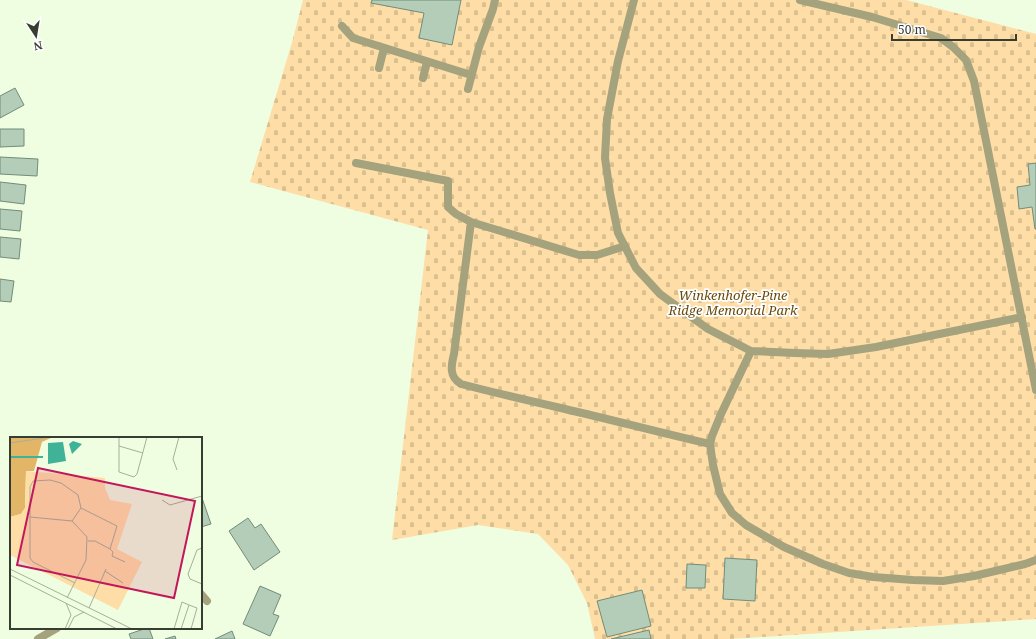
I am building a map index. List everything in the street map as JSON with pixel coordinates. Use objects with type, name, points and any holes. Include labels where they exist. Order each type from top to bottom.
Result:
[{"type":"street","points":[[468,89],[479,47],[495,0]]},
{"type":"street","points":[[634,0],[617,68],[607,119],[605,158],[618,233],[636,268],[660,294],[708,329],[751,351],[795,354],[828,354],[876,347],[1022,317]]},
{"type":"street","points":[[800,0],[872,17],[940,38],[966,60],[974,81],[1036,390]]},
{"type":"street","points":[[342,26],[353,38],[471,75]]},
{"type":"street","points":[[379,68],[384,48]]},
{"type":"street","points":[[424,78],[427,62]]},
{"type":"street","points":[[356,162],[448,181],[448,207],[456,214],[471,222],[579,255],[597,255],[624,246]]},
{"type":"street","points":[[471,222],[452,361],[452,373],[455,381],[502,395],[710,444]]},
{"type":"street","points":[[751,351],[721,414],[710,444],[720,494],[732,513],[746,525],[784,547],[823,564],[849,573],[873,577],[913,580],[943,580],[974,576],[1036,560]]},
{"type":"street","points":[[202,595],[207,601]]},
{"type":"street","points":[[38,639],[55,629]]},
{"type":"green space","name":"Winkenhofer-Pine Ridge Memorial Park","points":[[303,0],[906,0],[1036,34],[1036,619],[730,639],[595,639],[587,603],[568,565],[538,534],[478,525],[392,540],[428,230],[250,182],[293,39]]},
{"type":"building","points":[[372,0],[461,0],[452,45],[419,38],[424,13],[371,3]]},
{"type":"building","points":[[15,88],[24,105],[0,118],[0,96]]},
{"type":"building","points":[[0,129],[24,129],[24,146],[0,147]]},
{"type":"building","points":[[0,157],[38,159],[37,176],[0,174]]},
{"type":"building","points":[[1036,163],[1035,229],[1032,207],[1019,209],[1017,187],[1030,185],[1028,164]]},
{"type":"building","points":[[0,182],[26,185],[24,204],[0,201]]},
{"type":"building","points":[[0,209],[22,211],[20,231],[0,229]]},
{"type":"building","points":[[0,237],[21,239],[19,259],[0,257]]},
{"type":"building","points":[[0,279],[14,281],[11,302],[0,301]]},
{"type":"building","points":[[202,498],[211,524],[202,527]]},
{"type":"building","points":[[248,518],[255,528],[261,524],[280,552],[254,570],[229,531]]},
{"type":"building","points":[[725,558],[757,560],[755,601],[723,599]]},
{"type":"building","points":[[687,564],[706,565],[705,588],[686,588]]},
{"type":"building","points":[[260,586],[281,595],[273,614],[279,616],[270,636],[243,624]]},
{"type":"building","points":[[642,590],[651,626],[607,637],[597,601]]},
{"type":"building","points":[[144,629],[149,629],[153,639],[131,639],[129,634]]},
{"type":"building","points":[[649,630],[651,639],[611,639]]},
{"type":"building","points":[[232,631],[235,639],[215,639]]},
{"type":"building","points":[[175,636],[176,639],[165,639]]}]
